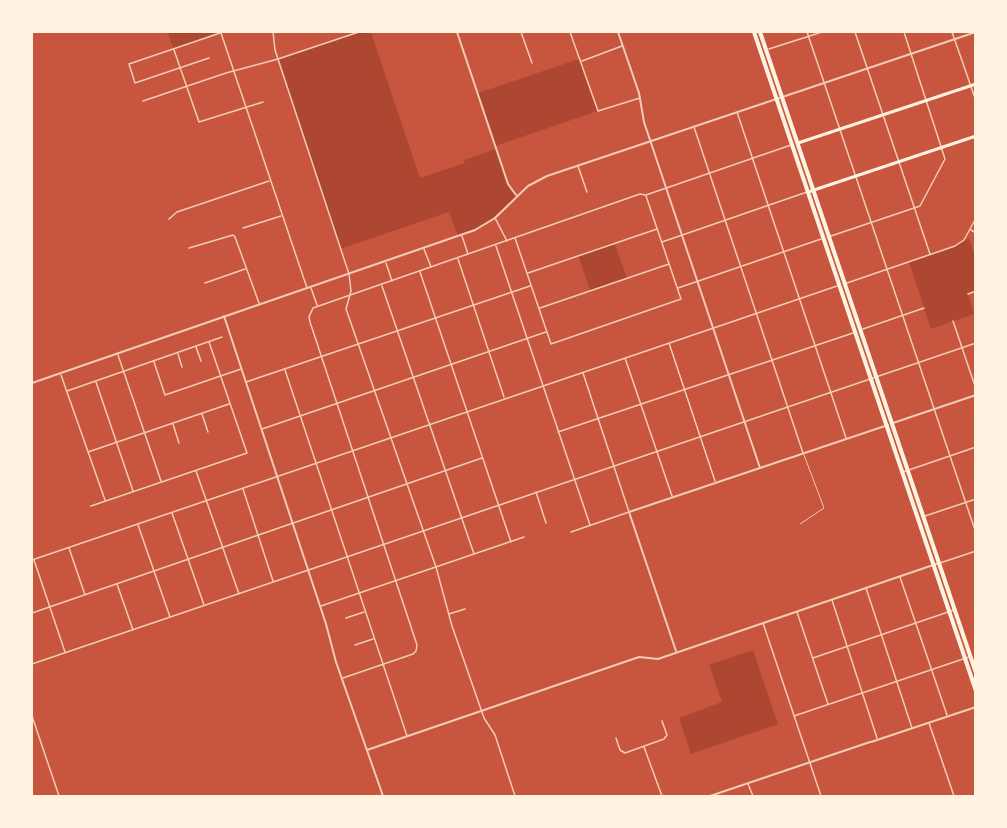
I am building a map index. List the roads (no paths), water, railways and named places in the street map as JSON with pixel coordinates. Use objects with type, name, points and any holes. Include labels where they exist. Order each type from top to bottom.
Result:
[{"type":"highway","points":[[754,32],[764,51],[798,143],[824,238],[855,332],[902,472],[939,563],[975,673]]},
{"type":"highway","points":[[760,32],[792,145],[830,237],[892,423],[934,565],[975,691]]},
{"type":"main road","points":[[792,145],[975,84]]},
{"type":"main road","points":[[811,191],[975,136]]},
{"type":"street","points":[[209,58],[135,83],[129,64],[222,32],[270,181],[317,305]]},
{"type":"street","points":[[273,32],[278,60],[349,274],[351,286],[346,309],[408,483],[436,567],[448,615],[482,710],[495,735],[515,796]]},
{"type":"street","points":[[143,101],[278,60],[359,32]]},
{"type":"street","points":[[457,32],[508,184],[517,196]]},
{"type":"street","points":[[521,32],[532,63]]},
{"type":"street","points":[[570,32],[595,108],[598,111],[640,98]]},
{"type":"street","points":[[618,32],[640,98],[644,122],[760,468]]},
{"type":"street","points":[[807,32],[975,533]]},
{"type":"street","points":[[764,51],[822,32]]},
{"type":"street","points":[[855,32],[930,254]]},
{"type":"street","points":[[678,288],[923,203],[945,159],[904,32]]},
{"type":"street","points":[[952,32],[975,101]]},
{"type":"street","points":[[32,383],[462,235],[495,218],[536,181],[578,165],[975,32]]},
{"type":"street","points":[[580,61],[623,46]]},
{"type":"street","points":[[174,49],[199,122],[263,102]]},
{"type":"street","points":[[737,112],[846,439]]},
{"type":"street","points":[[694,126],[803,453]]},
{"type":"street","points":[[342,678],[383,665],[416,651],[417,645],[310,322],[310,313],[317,305],[382,285],[640,194],[646,195],[792,145]]},
{"type":"street","points":[[578,165],[587,192]]},
{"type":"street","points":[[169,219],[177,212],[270,181]]},
{"type":"street","points":[[662,242],[811,191]]},
{"type":"street","points":[[515,237],[551,344],[679,300],[681,297],[646,195]]},
{"type":"street","points":[[243,228],[282,215]]},
{"type":"street","points":[[495,218],[507,241]]},
{"type":"street","points":[[65,653],[33,560],[930,254],[961,242],[975,218]]},
{"type":"street","points":[[527,273],[657,229]]},
{"type":"street","points":[[970,230],[975,233]]},
{"type":"street","points":[[189,248],[233,235],[259,304]]},
{"type":"street","points":[[462,235],[468,254]]},
{"type":"street","points":[[495,245],[590,525]]},
{"type":"street","points":[[424,248],[431,268]]},
{"type":"street","points":[[458,258],[505,398]]},
{"type":"street","points":[[385,262],[392,280]]},
{"type":"street","points":[[539,308],[670,263]]},
{"type":"street","points":[[205,283],[246,269]]},
{"type":"street","points":[[419,271],[511,542]]},
{"type":"street","points":[[382,285],[474,554]]},
{"type":"street","points":[[246,382],[531,285]]},
{"type":"street","points":[[968,294],[975,291]]},
{"type":"street","points":[[558,432],[924,308]]},
{"type":"street","points":[[224,316],[342,678],[383,796]]},
{"type":"street","points":[[953,321],[975,389]]},
{"type":"street","points":[[262,429],[547,332]]},
{"type":"street","points":[[67,391],[222,337]]},
{"type":"street","points":[[91,506],[247,453],[209,342]]},
{"type":"street","points":[[669,342],[716,483]]},
{"type":"street","points":[[32,664],[461,516],[975,343]]},
{"type":"street","points":[[195,346],[201,361]]},
{"type":"street","points":[[117,353],[161,482]]},
{"type":"street","points":[[177,353],[182,367]]},
{"type":"street","points":[[625,357],[672,497]]},
{"type":"street","points":[[153,361],[165,395],[242,368]]},
{"type":"street","points":[[285,370],[407,736]]},
{"type":"street","points":[[582,372],[676,652]]},
{"type":"street","points":[[61,373],[106,501]]},
{"type":"street","points":[[96,381],[134,492]]},
{"type":"street","points":[[571,532],[975,395]]},
{"type":"street","points":[[88,452],[230,403]]},
{"type":"street","points":[[202,413],[208,432]]},
{"type":"street","points":[[173,423],[179,443]]},
{"type":"street","points":[[902,472],[975,447]]},
{"type":"street","points":[[32,613],[482,458]]},
{"type":"street","points":[[196,470],[239,594]]},
{"type":"street","points":[[243,488],[273,581]]},
{"type":"street","points":[[536,492],[546,523]]},
{"type":"street","points":[[921,517],[975,499]]},
{"type":"street","points":[[172,512],[204,605]]},
{"type":"street","points":[[138,524],[170,617]]},
{"type":"street","points":[[320,606],[524,537]]},
{"type":"street","points":[[69,548],[85,595]]},
{"type":"street","points":[[367,750],[639,657],[658,658],[975,551]]},
{"type":"street","points":[[900,576],[947,716]]},
{"type":"street","points":[[117,584],[133,630]]},
{"type":"street","points":[[866,588],[912,728]]},
{"type":"street","points":[[831,599],[878,740]]},
{"type":"street","points":[[448,615],[465,609]]},
{"type":"street","points":[[813,658],[955,610]]},
{"type":"street","points":[[346,618],[365,611]]},
{"type":"street","points":[[797,611],[829,705]]},
{"type":"street","points":[[763,622],[821,796]]},
{"type":"street","points":[[355,645],[374,639]]},
{"type":"street","points":[[794,716],[975,655]]},
{"type":"street","points":[[710,796],[975,707]]},
{"type":"street","points":[[32,716],[59,796]]},
{"type":"street","points":[[616,738],[622,752],[644,746],[666,737],[662,721]]},
{"type":"street","points":[[929,723],[954,796]]},
{"type":"street","points":[[644,746],[662,796]]},
{"type":"street","points":[[748,783],[753,796]]},
{"type":"lane","points":[[800,524],[824,508],[803,453]]}]
